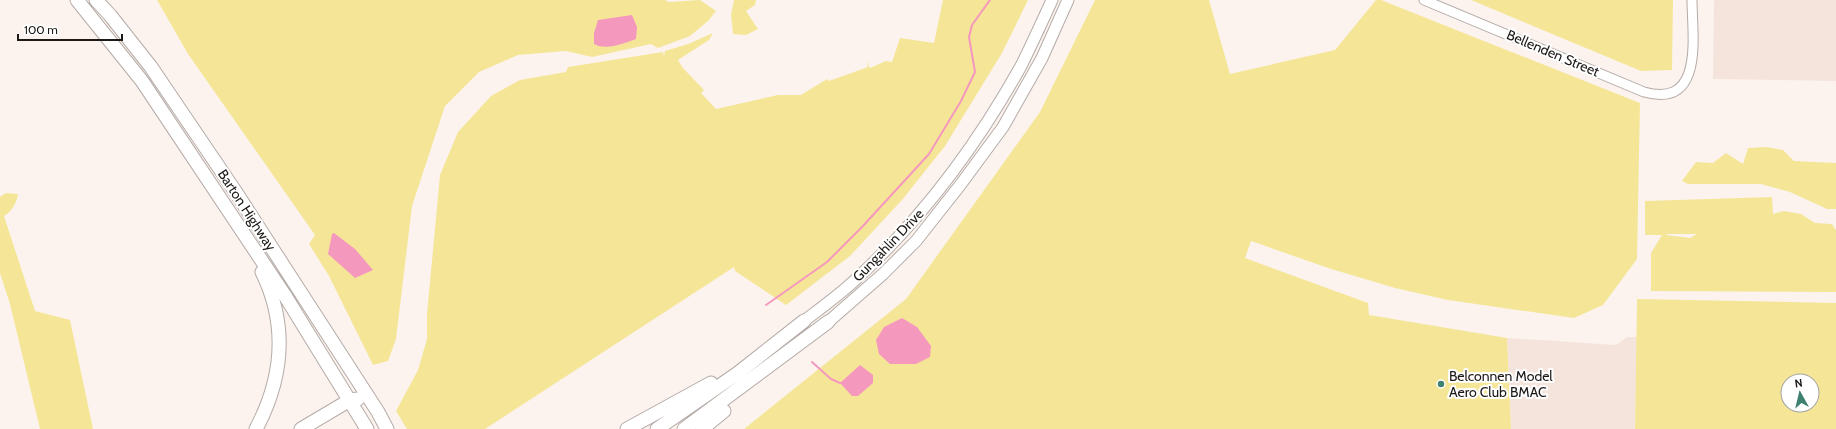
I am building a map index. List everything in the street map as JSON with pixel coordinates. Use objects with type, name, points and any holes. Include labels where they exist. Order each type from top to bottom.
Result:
[{"type":"highway","name":"Barton Highway","points":[[77,0],[142,81],[284,294],[367,429]]},
{"type":"highway","name":"Barton Highway","points":[[96,0],[110,15],[151,67],[241,200],[388,429]]},
{"type":"highway","points":[[196,162],[212,192],[260,268],[276,313],[279,351],[275,384],[265,412],[256,429]]},
{"type":"highway","name":"Gungahlin Drive","points":[[657,429],[717,388],[804,321]]},
{"type":"highway","points":[[702,429],[775,370],[828,322]]},
{"type":"highway","name":"Gungahlin Drive","points":[[684,429],[828,322]]},
{"type":"highway","points":[[627,429],[706,386],[781,339]]},
{"type":"highway","points":[[301,429],[350,400],[366,400],[375,407]]},
{"type":"main road","name":"Gungahlin Drive","points":[[804,321],[853,282],[920,213],[948,178],[986,125],[1021,65],[1052,0]]},
{"type":"main road","name":"Gungahlin Drive","points":[[828,322],[883,274],[916,241],[966,178],[1003,127],[1038,65],[1068,0]]},
{"type":"street","name":"Bellenden Street","points":[[1424,0],[1644,92],[1660,94],[1675,91],[1682,86],[1690,73],[1693,57],[1692,0]]},
{"type":"shaded area","points":[[157,0],[665,0],[669,2],[700,0],[716,11],[708,21],[690,36],[658,48],[651,44],[592,57],[566,51],[518,55],[479,72],[445,106],[412,206],[396,339],[388,361],[373,365],[329,276],[309,244],[315,235],[188,54]]},
{"type":"shaded area","points":[[734,0],[756,0],[755,5],[746,11],[758,29],[746,35],[733,34],[731,14]]},
{"type":"shaded area","points":[[943,0],[1028,0],[1002,53],[945,146],[902,200],[850,256],[786,305],[735,271],[734,267],[485,429],[407,429],[396,411],[418,370],[427,339],[427,314],[440,175],[458,132],[491,96],[520,80],[566,72],[568,67],[663,52],[664,56],[665,51],[688,44],[713,33],[709,40],[678,60],[683,68],[704,90],[701,93],[716,109],[778,95],[801,95],[827,79],[829,81],[868,67],[867,61],[870,68],[886,61],[892,62],[900,38],[934,43]]},
{"type":"shaded area","points":[[1095,0],[1209,0],[1230,74],[1335,50],[1376,0],[1381,0],[1640,103],[1637,259],[1603,305],[1574,318],[1448,300],[1395,288],[1328,268],[1251,241],[1245,258],[1368,303],[1369,315],[1507,338],[1511,429],[744,429],[906,299],[1040,112]]},
{"type":"shaded area","points":[[1471,0],[1673,0],[1672,70],[1641,71]]},
{"type":"shaded area","points":[[1714,0],[1836,0],[1836,81],[1713,79]]},
{"type":"shaded area","points":[[632,15],[637,27],[636,39],[610,47],[594,44],[594,33],[598,20]]},
{"type":"shaded area","points":[[1766,147],[1783,150],[1794,161],[1836,163],[1836,209],[1827,209],[1790,192],[1761,184],[1688,184],[1682,181],[1696,162],[1713,163],[1726,153],[1743,164],[1748,148]]},
{"type":"shaded area","points":[[6,193],[18,194],[13,207],[4,216],[35,311],[70,320],[93,429],[40,429],[10,304],[0,273],[0,197]]},
{"type":"shaded area","points":[[1772,197],[1773,214],[1784,211],[1801,214],[1815,223],[1832,224],[1836,230],[1836,292],[1651,291],[1651,253],[1662,235],[1645,235],[1645,201]],"holes":[[[1697,234],[1690,238],[1666,235]]]},
{"type":"shaded area","points":[[334,233],[355,249],[373,270],[355,278],[328,254],[332,234]]},
{"type":"shaded area","points":[[1637,299],[1836,303],[1836,429],[1635,429]]},
{"type":"shaded area","points":[[902,318],[917,327],[931,346],[930,357],[916,364],[890,364],[879,354],[876,340],[884,327]]},
{"type":"shaded area","points":[[1627,337],[1637,337],[1635,429],[1511,429],[1507,338],[1616,345]]},
{"type":"shaded area","points":[[860,365],[873,375],[873,383],[858,396],[852,396],[840,383]]},
{"type":"waterway","points":[[766,305],[827,262],[862,227],[929,154],[961,101],[975,72],[969,37],[972,25],[990,0]]},
{"type":"waterway","points":[[812,362],[831,379],[840,383]]},
{"type":"place","name":"Belconnen Model Aero Club BMAC","points":[[1441,384]]}]
